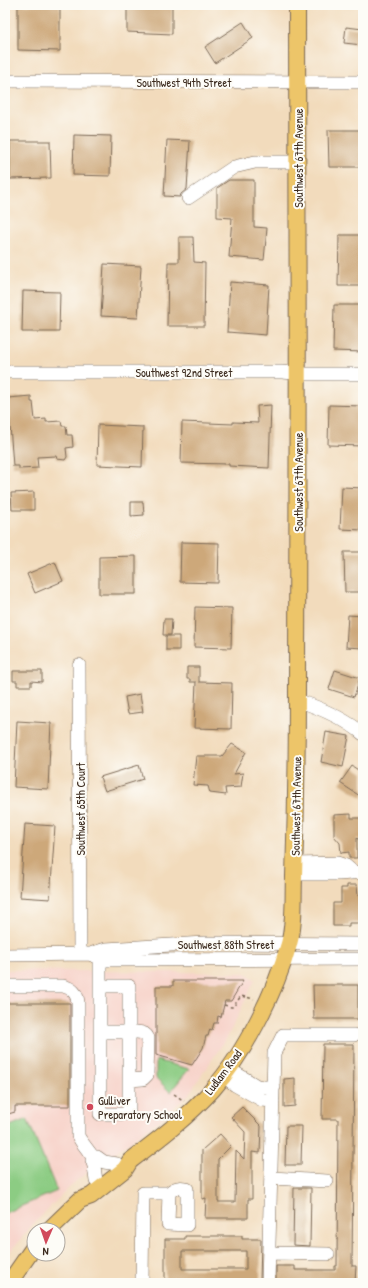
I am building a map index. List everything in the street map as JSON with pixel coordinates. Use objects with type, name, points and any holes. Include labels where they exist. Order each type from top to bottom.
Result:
[{"type":"main road","name":"Southwest 67th Avenue","points":[[287,951],[292,930],[297,700],[297,5]]},
{"type":"main road","name":"Ludlam Road","points":[[80,1200],[84,1190],[157,1140],[187,1115],[213,1089],[242,1048],[274,986],[287,951]]},
{"type":"main road","name":"Ludlam Road","points":[[57,1222],[80,1200],[91,1196],[125,1169],[124,1162]]},
{"type":"main road","points":[[9,1283],[26,1259]]},
{"type":"street","name":"Southwest 94th Street","points":[[5,81],[363,82]]},
{"type":"street","points":[[188,198],[234,166],[255,162],[298,162]]},
{"type":"street","name":"Southwest 92nd Street","points":[[5,372],[282,372],[363,374]]},
{"type":"street","name":"Southwest 65th Court","points":[[80,665],[92,954],[100,986],[100,1101]]},
{"type":"street","points":[[297,700],[319,708],[357,729],[363,734]]},
{"type":"street","points":[[294,869],[337,863],[358,872]]},
{"type":"street","name":"Southwest 88th Street","points":[[5,955],[92,954],[106,949],[204,943],[363,959]]},
{"type":"street","name":"Southwest 88th Street","points":[[287,951],[363,944]]},
{"type":"street","points":[[5,986],[64,986],[72,990],[76,995],[78,1002],[79,1138],[93,1157],[92,1160],[96,1181]]},
{"type":"street","points":[[78,1101],[100,1101],[100,1114],[130,1114],[129,986],[100,986]]},
{"type":"street","points":[[100,1032],[141,1032],[147,1036],[147,1075],[140,1080],[129,1080]]},
{"type":"street","points":[[268,1283],[274,1054],[283,1035],[354,1035]]},
{"type":"street","points":[[226,1072],[257,1086],[274,1086]]},
{"type":"street","points":[[226,1072],[235,1084],[262,1100],[273,1101]]},
{"type":"street","points":[[93,1157],[97,1157],[104,1162],[124,1162]]},
{"type":"street","points":[[271,1178],[327,1181]]},
{"type":"street","points":[[142,1283],[143,1193],[168,1193]]},
{"type":"street","points":[[269,1253],[328,1254]]},
{"type":"path","points":[[224,1005],[233,1007],[241,996],[254,999]]},
{"type":"path","points":[[174,1094],[185,1102]]},
{"type":"shaded area","name":"Gulliver Preparatory School","points":[[5,970],[246,973],[255,980],[228,1036],[188,1095],[161,1119],[76,1181],[35,1222],[26,1222],[26,1232],[5,1258]]},
{"type":"green space","points":[[156,1060],[189,1069],[170,1092],[156,1078]]},
{"type":"green space","points":[[27,1119],[57,1191],[5,1213],[5,1128]]},
{"type":"building","points":[[18,5],[60,5],[60,51],[18,50]]},
{"type":"building","points":[[127,5],[172,5],[172,34],[127,32]]},
{"type":"building","points":[[243,22],[253,38],[215,63],[205,47]]},
{"type":"building","points":[[346,27],[363,29],[362,45],[344,43]]},
{"type":"building","points":[[328,130],[363,130],[363,167],[329,167]]},
{"type":"building","points":[[74,135],[111,136],[110,176],[73,175]]},
{"type":"building","points":[[167,140],[190,141],[187,189],[181,194],[180,197],[164,196]]},
{"type":"building","points":[[10,141],[50,141],[51,178],[10,179]]},
{"type":"building","points":[[229,180],[254,180],[254,227],[267,228],[264,260],[229,257],[232,218],[217,217],[217,188]]},
{"type":"building","points":[[339,235],[363,235],[363,286],[338,286]]},
{"type":"building","points":[[179,237],[193,237],[194,262],[205,263],[204,326],[167,326],[168,262],[179,262]]},
{"type":"building","points":[[104,264],[141,266],[138,318],[101,316]]},
{"type":"building","points":[[230,282],[269,285],[266,335],[227,332]]},
{"type":"building","points":[[23,291],[60,292],[59,332],[22,332]]},
{"type":"building","points":[[334,305],[363,305],[363,352],[333,351]]},
{"type":"building","points":[[31,396],[35,420],[46,419],[46,422],[61,421],[62,426],[66,426],[67,435],[72,435],[73,447],[66,448],[67,457],[65,460],[57,459],[56,456],[37,457],[38,468],[19,469],[19,466],[13,466],[8,398]]},
{"type":"building","points":[[271,405],[269,468],[229,466],[229,464],[181,463],[182,422],[233,424],[233,422],[258,423],[257,406]]},
{"type":"building","points":[[329,405],[363,406],[363,446],[328,445]]},
{"type":"building","points":[[98,425],[143,427],[142,467],[97,465]]},
{"type":"building","points":[[342,487],[363,488],[363,530],[340,529]]},
{"type":"building","points":[[34,492],[34,510],[12,510],[11,493]]},
{"type":"building","points":[[131,502],[143,502],[144,515],[131,516]]},
{"type":"building","points":[[181,542],[219,543],[218,583],[180,582]]},
{"type":"building","points":[[344,552],[363,552],[363,592],[345,592]]},
{"type":"building","points":[[136,556],[136,594],[99,594],[99,557]]},
{"type":"building","points":[[55,562],[63,581],[35,593],[27,574]]},
{"type":"building","points":[[195,607],[232,608],[231,648],[194,647]]},
{"type":"building","points":[[348,615],[363,616],[363,648],[346,647]]},
{"type":"building","points":[[164,619],[172,619],[171,635],[163,635]]},
{"type":"building","points":[[166,636],[179,636],[179,650],[166,650]]},
{"type":"building","points":[[187,667],[199,667],[199,682],[232,683],[231,729],[194,728],[196,682],[190,682],[190,679],[187,679]]},
{"type":"building","points":[[335,670],[360,678],[354,697],[329,689]]},
{"type":"building","points":[[13,671],[42,671],[42,682],[31,681],[31,686],[17,686],[17,681],[13,681]]},
{"type":"building","points":[[140,694],[143,712],[128,714],[125,697]]},
{"type":"building","points":[[17,721],[51,723],[48,789],[14,787]]},
{"type":"building","points":[[326,732],[349,736],[343,767],[321,762]]},
{"type":"building","points":[[232,744],[246,752],[234,774],[243,773],[241,787],[225,788],[226,795],[210,793],[208,786],[193,785],[196,756],[222,756]]},
{"type":"building","points":[[139,765],[143,779],[105,791],[100,777]]},
{"type":"building","points":[[352,766],[363,773],[363,798],[340,783]]},
{"type":"building","points":[[351,814],[351,818],[363,818],[363,843],[357,838],[357,858],[349,858],[349,852],[341,853],[340,843],[334,836],[334,815]]},
{"type":"building","points":[[25,824],[55,826],[50,899],[20,897]]},
{"type":"building","points":[[347,885],[357,885],[358,896],[363,896],[363,923],[349,923],[349,926],[333,926],[333,903],[341,903],[341,888],[347,888]]},
{"type":"building","points":[[173,981],[243,981],[231,1001],[225,1001],[221,1017],[218,1016],[217,1023],[214,1023],[212,1030],[210,1029],[208,1036],[206,1036],[203,1048],[192,1065],[156,1055],[156,986],[173,986]]},
{"type":"building","points":[[313,985],[358,985],[358,1019],[314,1019]]},
{"type":"building","points":[[5,1003],[70,1003],[70,1106],[15,1106],[15,1112],[8,1114],[8,1111],[5,1111]]},
{"type":"building","points":[[323,1044],[354,1044],[352,1266],[356,1266],[355,1283],[276,1283],[276,1266],[295,1266],[295,1270],[335,1270],[335,1266],[337,1266],[338,1119],[322,1119]]},
{"type":"building","points":[[295,1078],[295,1106],[284,1107],[284,1079]]},
{"type":"building","points":[[242,1107],[261,1126],[260,1153],[252,1152],[252,1199],[248,1199],[248,1218],[205,1218],[206,1198],[202,1199],[202,1150],[220,1134],[231,1146],[218,1159],[218,1202],[235,1202],[236,1151],[244,1159],[245,1132],[231,1117]]},
{"type":"building","points":[[286,1126],[302,1126],[301,1165],[285,1165]]},
{"type":"building","points":[[294,1188],[311,1188],[310,1246],[293,1245]]},
{"type":"building","points":[[185,1236],[242,1236],[242,1239],[261,1239],[260,1282],[184,1283],[184,1281],[165,1281],[165,1239],[185,1239]],"holes":[[[182,1251],[246,1251],[246,1269],[182,1269]]]},
{"type":"place","name":"Gulliver Preparatory School","points":[[90,1107]]}]
